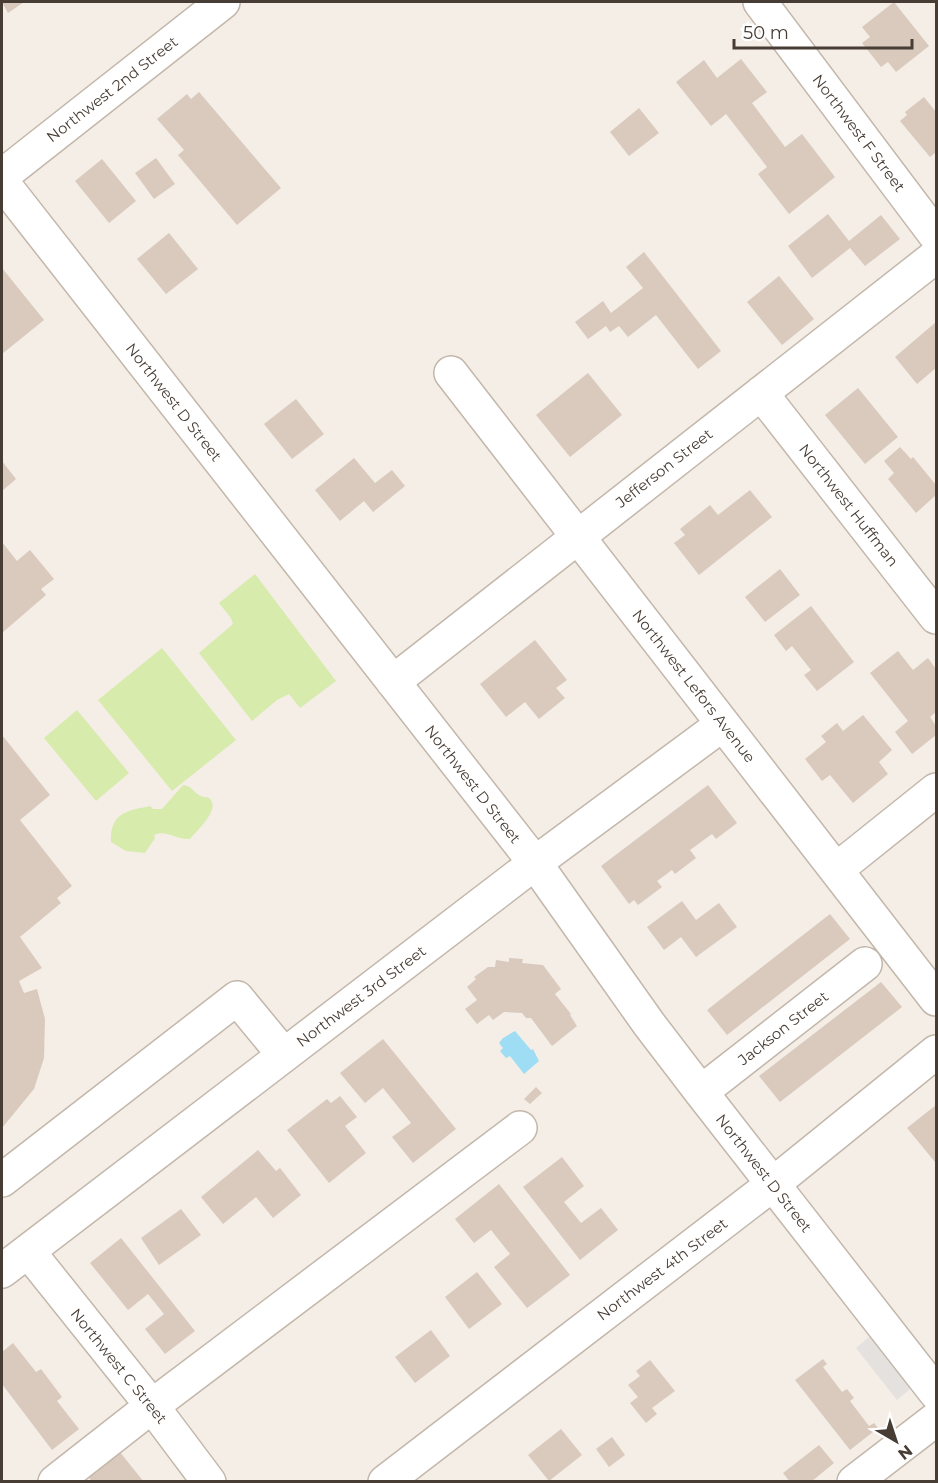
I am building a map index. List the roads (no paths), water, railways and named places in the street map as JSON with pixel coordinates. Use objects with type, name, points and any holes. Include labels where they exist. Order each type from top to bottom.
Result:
[{"type":"street","name":"Northwest 2nd Street","points":[[2,176],[223,2]]},
{"type":"street","name":"Northwest F Street","points":[[760,2],[936,236]]},
{"type":"street","name":"Northwest D Street","points":[[2,182],[535,863],[649,1024],[936,1393]]},
{"type":"street","name":"Jefferson Street","points":[[393,682],[936,256]]},
{"type":"street","name":"Northwest Lefors Avenue","points":[[451,373],[936,999]]},
{"type":"street","name":"Northwest Huffman","points":[[761,393],[936,617]]},
{"type":"street","name":"Northwest 3rd Street","points":[[2,1271],[535,863],[723,724]]},
{"type":"street","points":[[836,870],[936,790]]},
{"type":"street","name":"Jackson Street","points":[[701,1092],[865,964]]},
{"type":"street","points":[[2,1180],[237,999],[284,1055]]},
{"type":"street","name":"Northwest 4th Street","points":[[385,1482],[773,1184],[936,1052]]},
{"type":"street","points":[[55,1482],[520,1128]]},
{"type":"street","name":"Northwest C Street","points":[[28,1251],[152,1406],[209,1482]]},
{"type":"street","points":[[854,1482],[936,1419]]},
{"type":"water","points":[[515,1031],[531,1050],[533,1049],[539,1061],[524,1074],[510,1056],[506,1058],[500,1051],[503,1048],[499,1043]]}]
